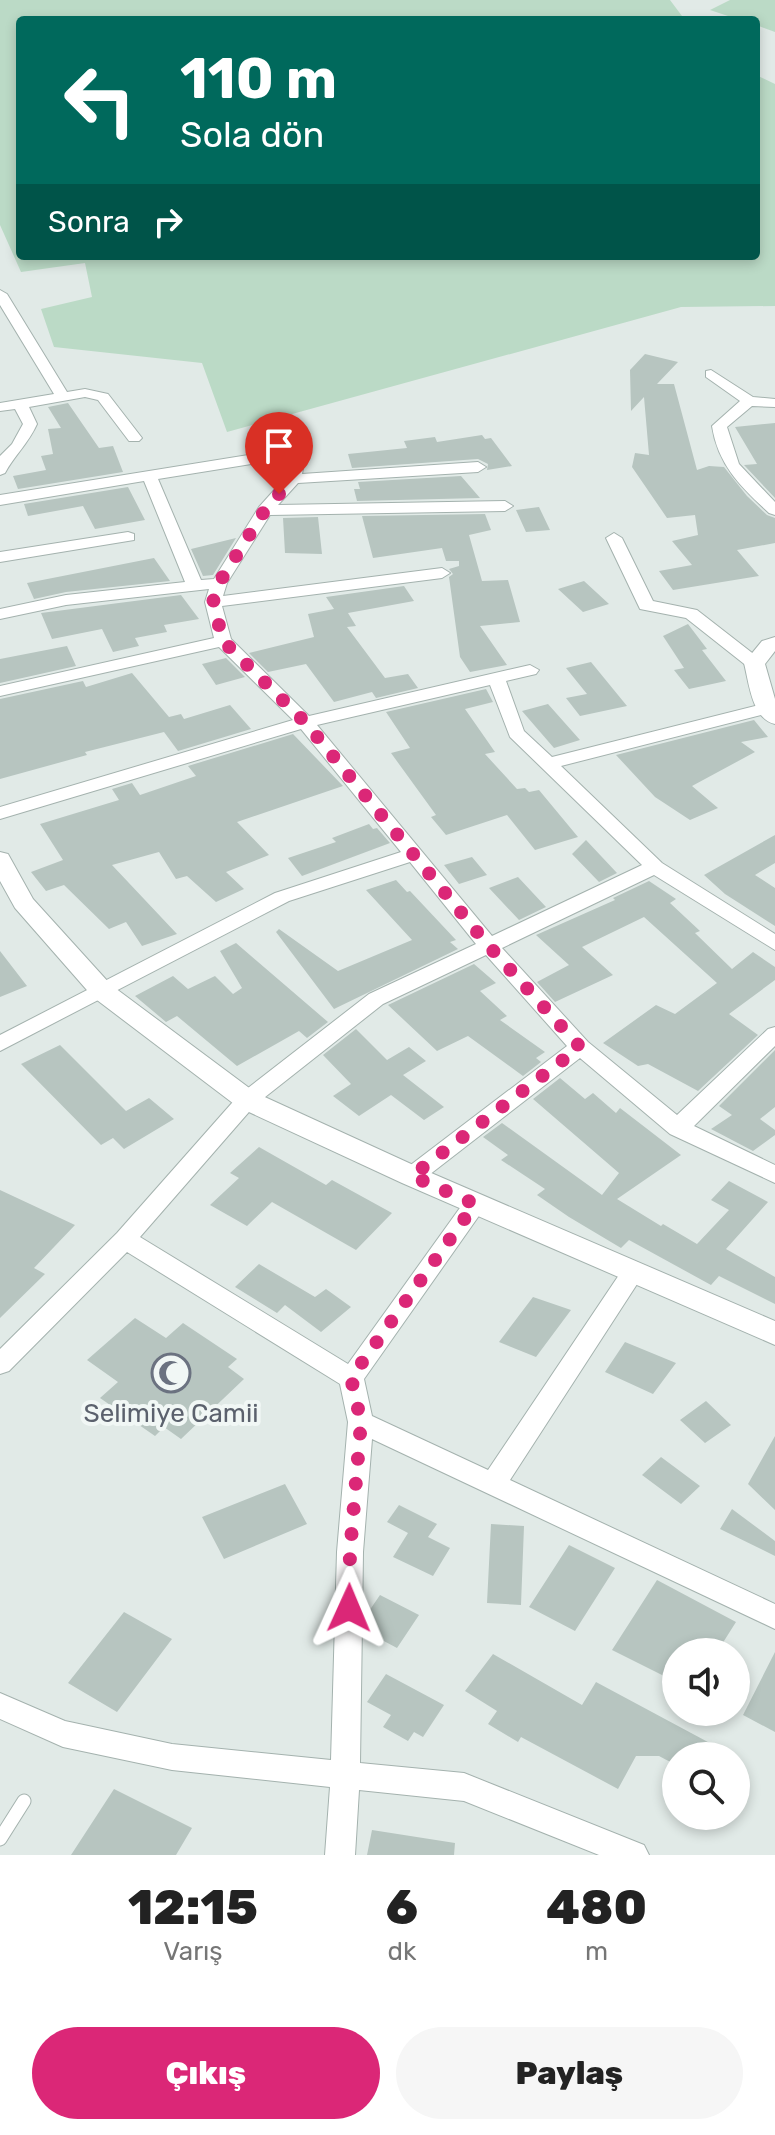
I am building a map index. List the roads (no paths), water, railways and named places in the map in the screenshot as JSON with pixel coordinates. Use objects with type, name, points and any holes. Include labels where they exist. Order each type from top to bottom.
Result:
[{"type":"street","points":[[0,294],[62,395]]},
{"type":"street","points":[[711,374],[746,397],[775,403]]},
{"type":"street","points":[[752,379],[746,397],[719,426],[722,450],[740,476],[775,510]]},
{"type":"street","points":[[0,407],[62,395],[85,393],[103,397],[134,438]]},
{"type":"street","points":[[0,470],[2,463],[19,446],[30,424],[21,405]]},
{"type":"street","points":[[0,500],[298,452],[293,479],[265,510],[216,592],[223,641],[305,722],[487,944],[580,1047],[678,1128],[775,1175]]},
{"type":"street","points":[[293,479],[478,467]]},
{"type":"street","points":[[149,476],[195,585]]},
{"type":"street","points":[[265,510],[505,506]]},
{"type":"street","points":[[0,557],[128,537]]},
{"type":"street","points":[[550,763],[771,713],[754,663],[691,614],[646,605],[614,538]]},
{"type":"street","points":[[0,614],[66,600],[195,585],[216,592],[442,573]]},
{"type":"street","points":[[0,691],[223,641]]},
{"type":"street","points":[[754,663],[769,645],[775,643]]},
{"type":"street","points":[[0,813],[305,722],[530,670]]},
{"type":"street","points":[[496,678],[516,733],[655,867],[775,943]]},
{"type":"street","points":[[0,1044],[282,897],[415,854]]},
{"type":"street","points":[[0,859],[23,903],[102,991],[247,1100],[475,1204],[775,1334]]},
{"type":"street","points":[[0,1364],[125,1239],[247,1100],[376,999],[655,867]]},
{"type":"street","points":[[678,1128],[775,1034]]},
{"type":"street","points":[[412,1176],[580,1047]]},
{"type":"street","points":[[351,1378],[475,1204]]},
{"type":"street","points":[[125,1239],[351,1378],[361,1422],[350,1552],[340,1855]]},
{"type":"street","points":[[493,1484],[633,1272]]},
{"type":"street","points":[[361,1422],[775,1617]]},
{"type":"street","points":[[0,1706],[63,1734],[172,1757],[464,1787],[634,1855]]},
{"type":"lane","points":[[0,1839],[24,1801]]},
{"type":"place","name":"Selimiye Camii","points":[[171,1373]]}]
